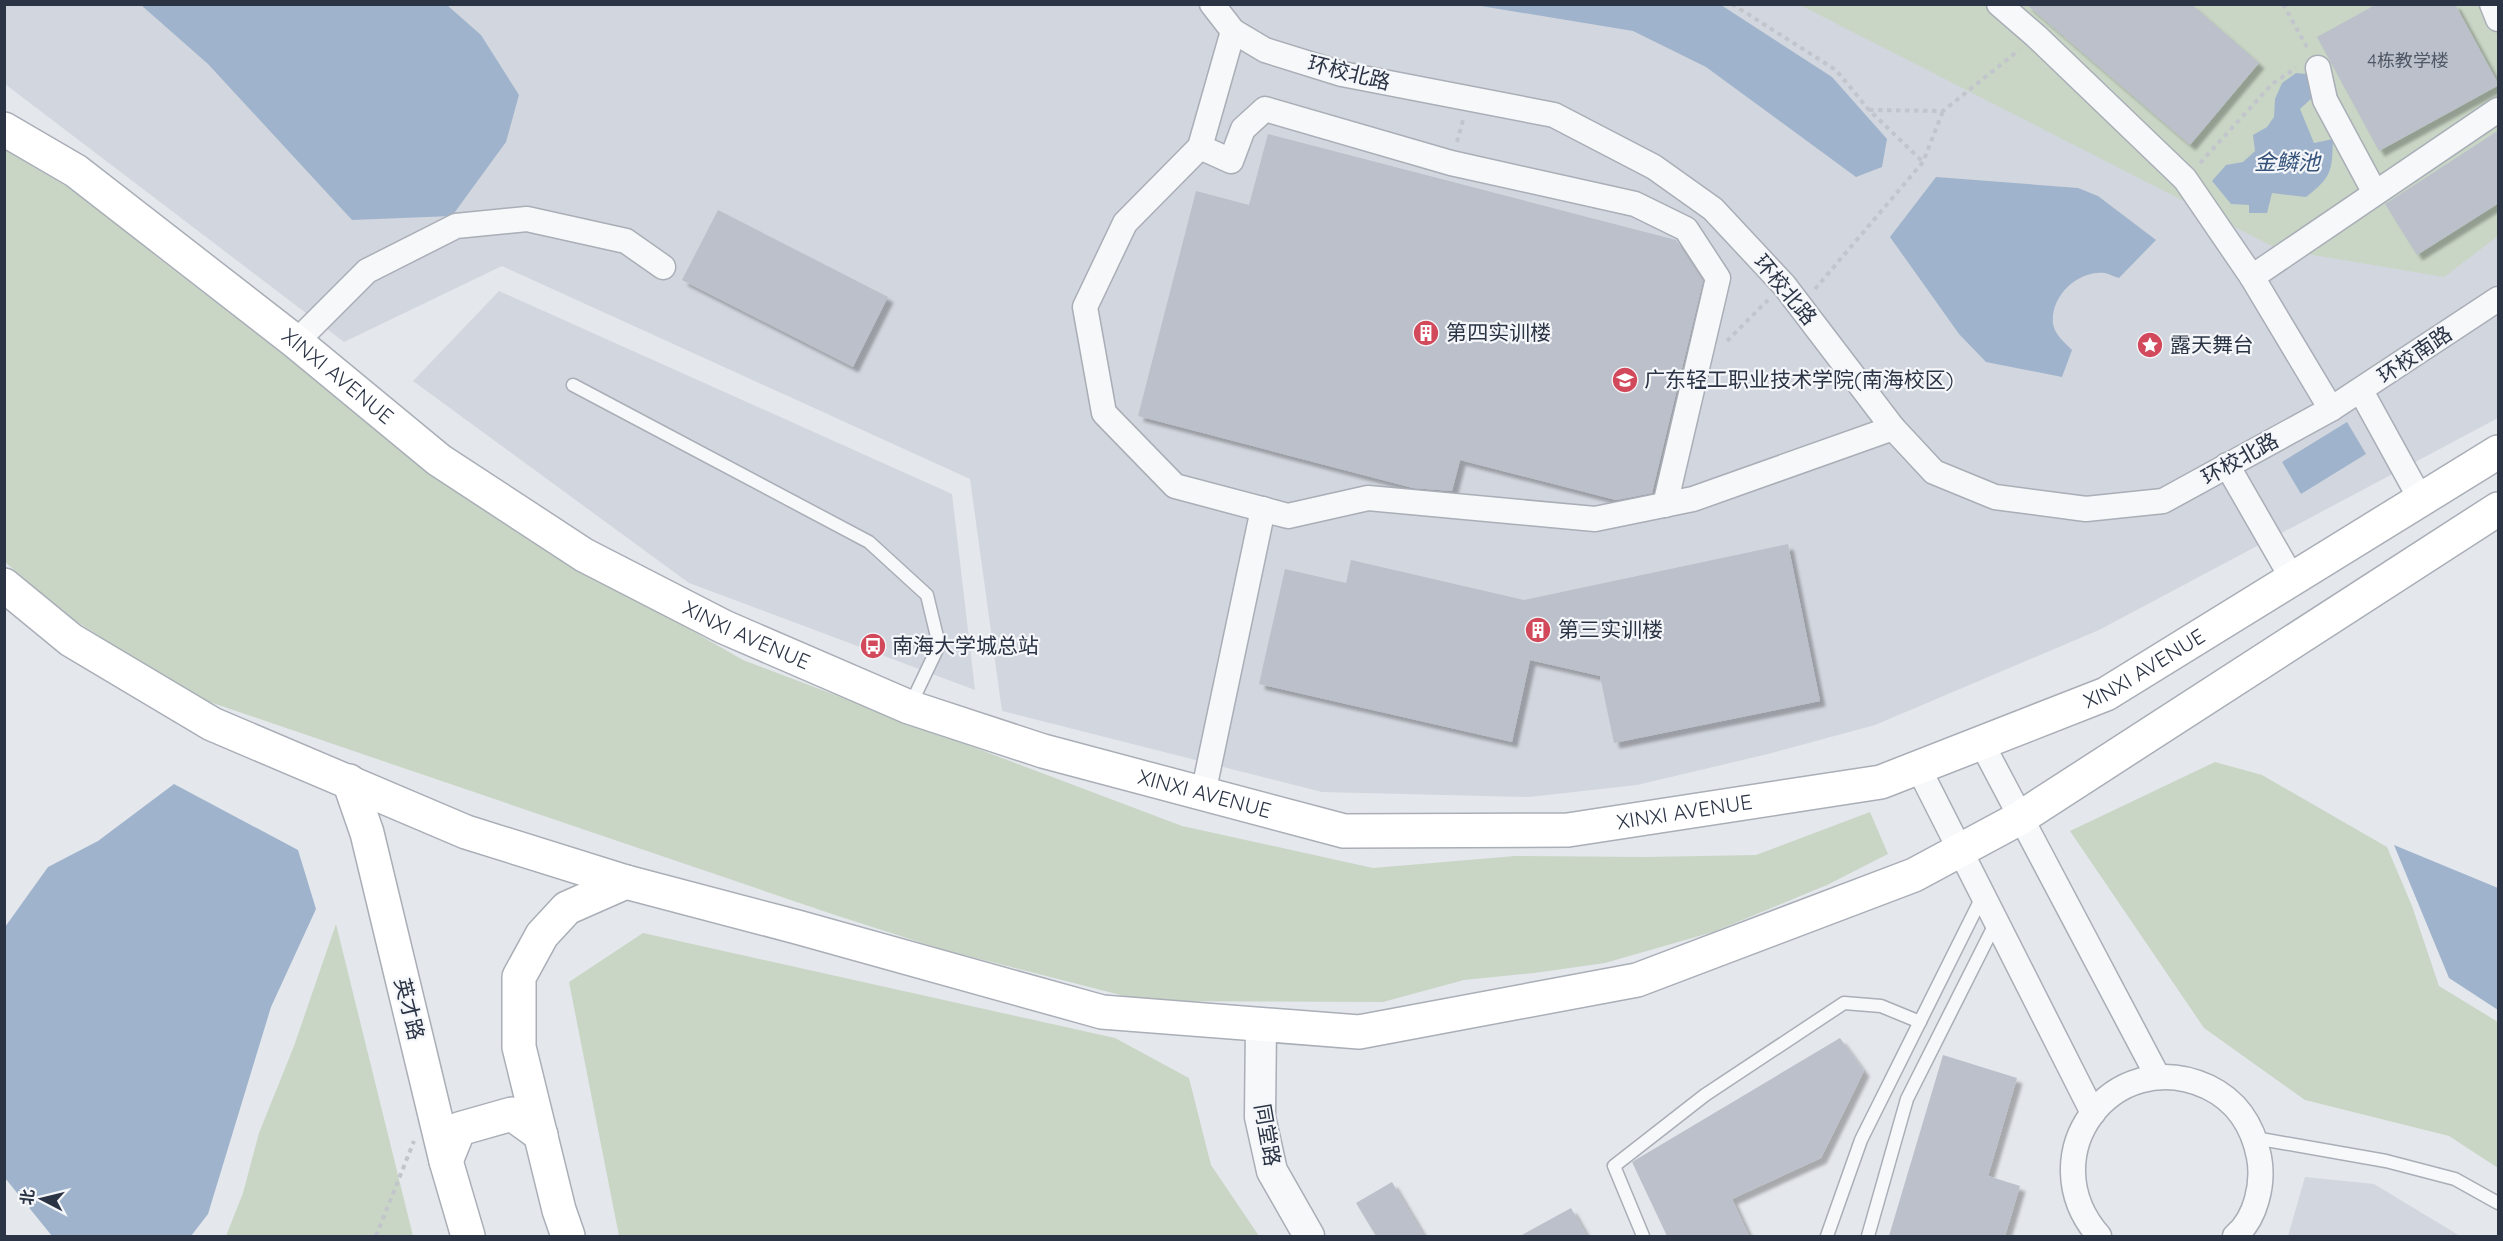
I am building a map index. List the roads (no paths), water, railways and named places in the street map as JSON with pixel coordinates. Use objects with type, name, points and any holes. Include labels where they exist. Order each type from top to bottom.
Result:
[{"type":"main road","name":"XINXI AVENUE","points":[[4,129],[76,171],[296,342],[439,460],[584,555],[724,627],[909,707],[1042,751],[1344,831],[1568,830],[1881,782],[2106,694],[2499,452]]},
{"type":"main road","points":[[4,585],[71,640],[212,724],[466,832],[626,882],[798,927],[1102,1012],[1359,1032],[1637,980],[1914,875],[2020,818],[2499,509]]},
{"type":"main road","name":"英才路","points":[[349,781],[367,834],[430,1098],[468,1236]]},
{"type":"main road","points":[[568,1236],[559,1210],[519,1047],[519,977],[542,935],[567,908],[626,882]]},
{"type":"main road","points":[[446,1161],[459,1129],[478,1122],[512,1114],[541,1136]]},
{"type":"street","name":"环校北路","points":[[1212,4],[1233,31],[1265,50],[1342,74],[1554,115],[1654,167],[1713,209],[1784,285],[1893,428],[1934,472],[1995,497],[2086,509],[2163,501],[2331,409]]},
{"type":"street","points":[[1999,4],[2036,36],[2185,179],[2252,277],[2331,409]]},
{"type":"street","points":[[2492,4],[2499,19]]},
{"type":"street","points":[[1233,31],[1200,147],[1125,223],[1085,307],[1104,413],[1175,486],[1288,516],[1368,498],[1595,519],[1693,499],[1893,428]]},
{"type":"street","points":[[2318,68],[2325,100],[2375,193]]},
{"type":"street","points":[[1200,147],[1232,160],[1243,129],[1265,109],[1451,163],[1635,204],[1686,229],[1718,278],[1665,505]]},
{"type":"street","points":[[2252,277],[2499,110]]},
{"type":"street","points":[[296,342],[367,271],[456,226],[527,219],[626,241],[663,267]]},
{"type":"street","name":"环校南路","points":[[2331,409],[2499,299]]},
{"type":"street","points":[[2361,391],[2421,500]]},
{"type":"street","points":[[2227,465],[2292,578]]},
{"type":"street","points":[[1203,794],[1263,509]]},
{"type":"street","points":[[1981,742],[2158,1077]]},
{"type":"street","points":[[1918,767],[2093,1113]]},
{"type":"street","name":"同堂路","points":[[1261,1024],[1260,1117],[1262,1128],[1272,1171],[1309,1236]]},
{"type":"street","points":[[2099,1236],[2085,1221],[2073,1190],[2073,1157],[2080,1132],[2100,1105],[2126,1086],[2158,1077],[2191,1080],[2221,1093],[2244,1117],[2255,1138],[2262,1170],[2256,1203],[2241,1232],[2235,1236]]},
{"type":"lane","points":[[573,385],[869,542],[927,595],[939,645],[909,707]]},
{"type":"lane","points":[[1827,1236],[1861,1140],[1983,894]]},
{"type":"lane","points":[[1868,1236],[1907,1099],[1997,921]]},
{"type":"lane","points":[[1643,1236],[1614,1166],[1696,1102],[1844,1003],[1881,1006],[1920,1022]]},
{"type":"lane","points":[[2255,1138],[2386,1161],[2455,1179],[2499,1203]]},
{"type":"water","points":[[141,5],[447,5],[481,35],[519,95],[506,142],[452,216],[352,220],[208,64]]},
{"type":"water","points":[[1475,5],[1721,5],[1832,77],[1887,139],[1882,167],[1856,177],[1706,67],[1633,31]]},
{"type":"water","name":"金鳞池","points":[[2296,73],[2307,74],[2314,82],[2312,98],[2300,109],[2314,143],[2333,139],[2329,173],[2321,184],[2306,197],[2272,193],[2267,213],[2249,213],[2249,205],[2231,204],[2212,181],[2226,165],[2243,162],[2255,151],[2253,135],[2267,127],[2274,117],[2275,99],[2282,83]]},
{"type":"water","points":[[1936,177],[2078,188],[2098,196],[2156,240],[2119,278],[2105,273],[2095,273],[2076,280],[2061,295],[2053,314],[2053,324],[2063,342],[2072,350],[2062,377],[1986,362],[1959,334],[1890,237]]},
{"type":"water","points":[[2347,422],[2366,454],[2301,494],[2282,462]]},
{"type":"water","points":[[174,784],[298,850],[316,909],[271,1007],[208,1214],[191,1236],[52,1236],[5,1178],[5,927],[48,867],[98,841]]},
{"type":"water","points":[[2394,845],[2498,888],[2498,1010],[2449,978]]},
{"type":"place","name":"第四实训楼","points":[[1426,333]]},
{"type":"place","name":"露天舞台","points":[[2150,345]]},
{"type":"place","name":"广东轻工职业技术学院(南海校区)","points":[[1625,380]]},
{"type":"place","name":"第三实训楼","points":[[1538,630]]},
{"type":"place","name":"南海大学城总站","points":[[873,646]]}]
